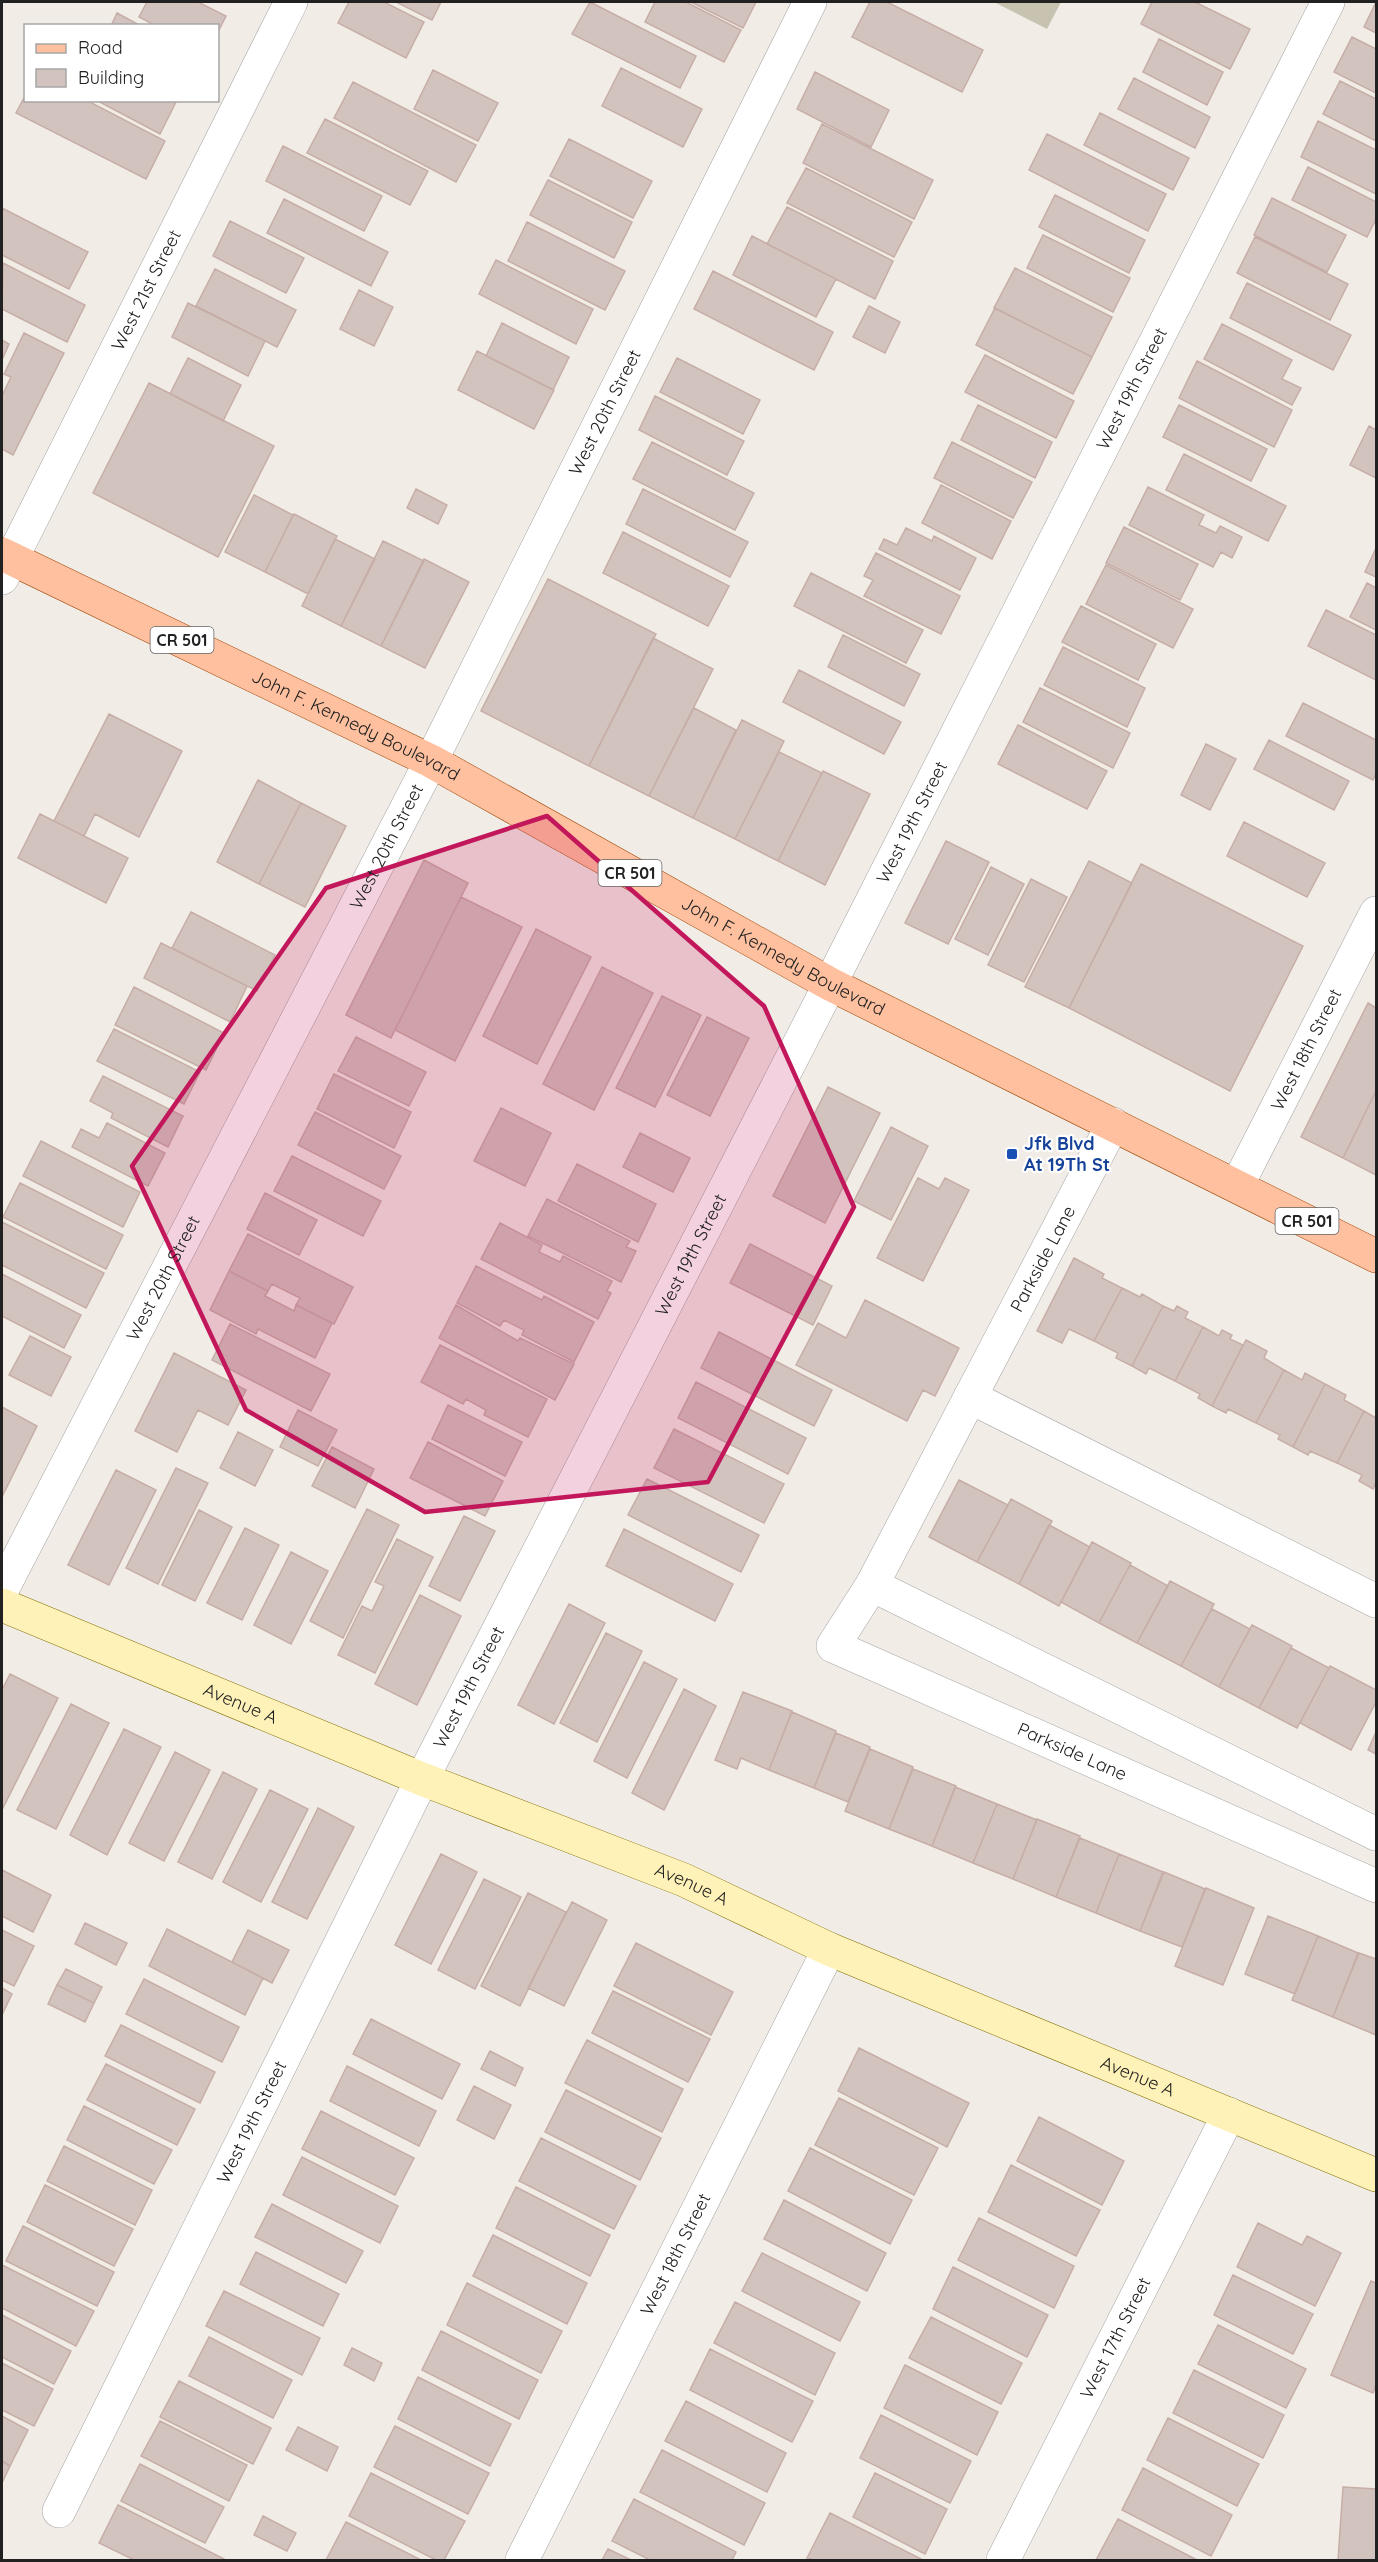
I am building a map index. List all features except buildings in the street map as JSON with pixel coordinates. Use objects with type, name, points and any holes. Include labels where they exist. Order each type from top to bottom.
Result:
[{"type":"main road","name":"John F. Kennedy Boulevard","points":[[5,564],[431,762],[830,984],[1377,1256]]},
{"type":"street","name":"West 21st Street","points":[[5,564],[291,2]]},
{"type":"street","name":"West 20th Street","points":[[2,1590],[431,762],[810,2]]},
{"type":"street","name":"West 19th Street","points":[[59,2511],[422,1779],[830,984],[1328,2]]},
{"type":"street","name":"West 18th Street","points":[[1237,1186],[1377,913]]},
{"type":"street","name":"Parkside Lane","points":[[1113,1124],[872,1585],[833,1646],[1377,1886]]},
{"type":"street","points":[[970,1397],[1377,1601]]},
{"type":"street","points":[[872,1585],[1377,1834]]},
{"type":"street","name":"Avenue A","points":[[2,1605],[422,1779],[684,1880],[829,1949],[1377,2175]]},
{"type":"street","name":"West 18th Street","points":[[522,2560],[829,1949]]},
{"type":"street","name":"West 17th Street","points":[[1004,2560],[1228,2114]]},
{"type":"highlighted area","points":[[547,816],[764,1006],[854,1207],[708,1482],[425,1512],[246,1410],[132,1166],[326,888]]},
{"type":"shaded area","points":[[994,2],[1061,2],[1047,29]]},
{"type":"place","name":"Jfk Blvd At 19Th St","points":[[1012,1154]]}]
